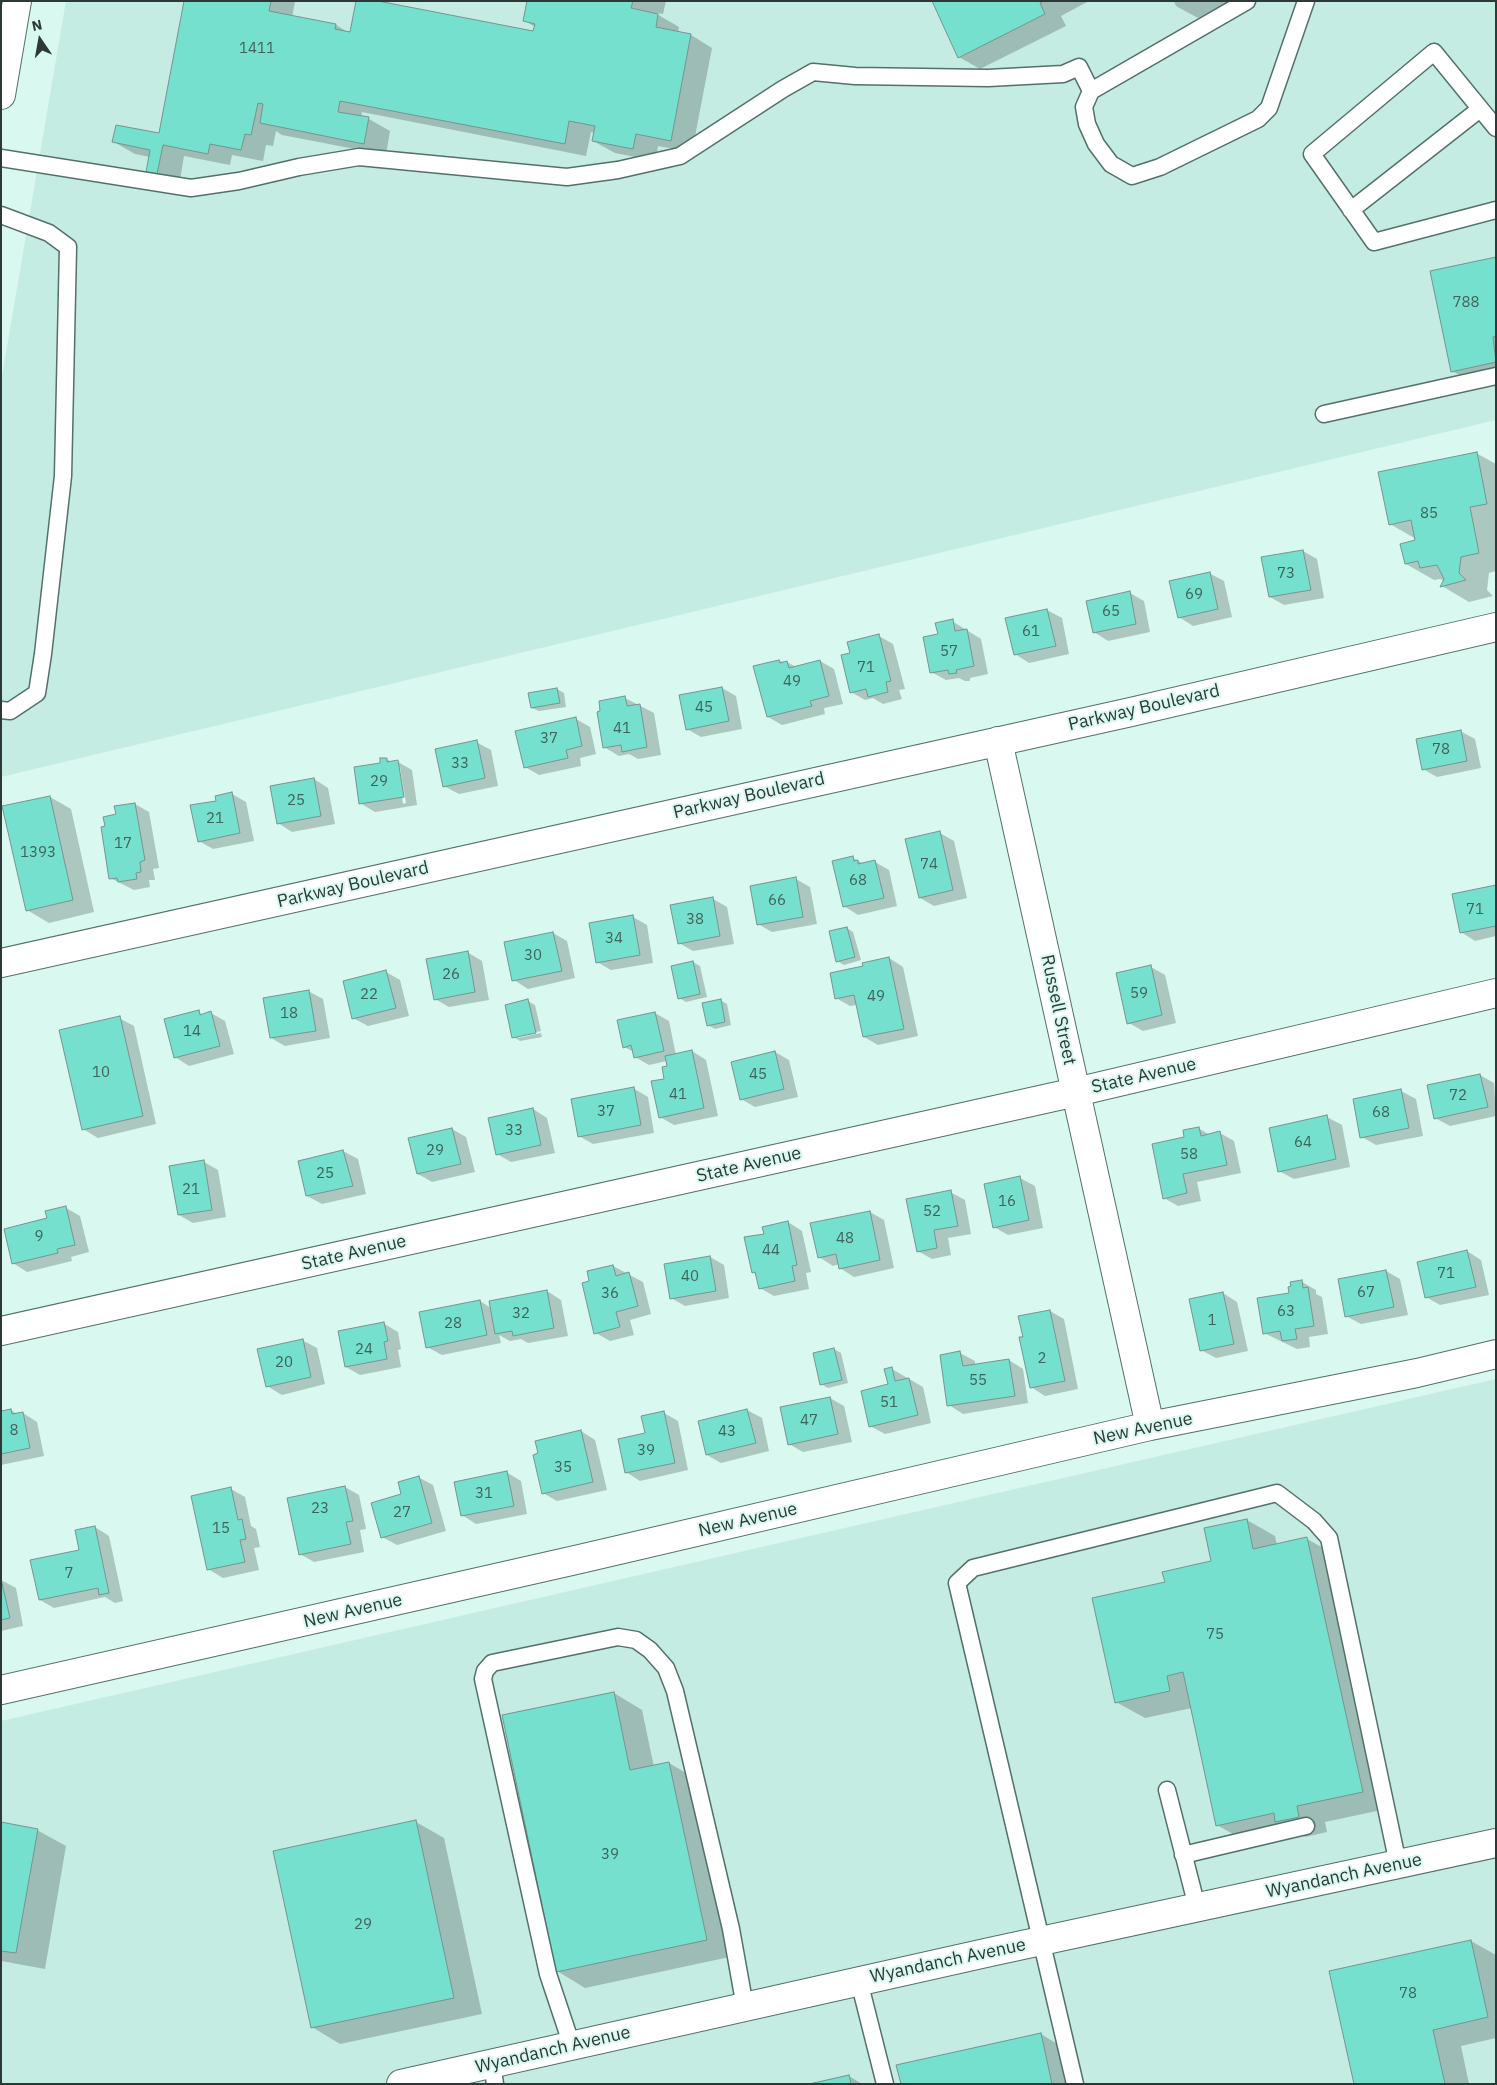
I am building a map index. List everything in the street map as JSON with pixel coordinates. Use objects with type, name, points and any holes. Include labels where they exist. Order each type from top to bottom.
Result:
[{"type":"street","points":[[1,95],[16,1]]},
{"type":"street","name":"Parkway Boulevard","points":[[1,963],[998,741],[1496,627]]},
{"type":"street","name":"Russell Street","points":[[998,741],[1150,1426]]},
{"type":"street","name":"State Avenue","points":[[1,1331],[1076,1092],[1496,992]]},
{"type":"street","name":"New Avenue","points":[[1,1690],[580,1560],[1150,1426],[1417,1373],[1496,1354]]},
{"type":"street","name":"Wyandanch Avenue","points":[[401,2084],[493,2074],[572,2046],[1040,1941],[1496,1843]]},
{"type":"lane","points":[[1247,1],[1091,91],[1084,107],[1088,124],[1096,144],[1111,164],[1132,176],[1160,167],[1258,119],[1269,108],[1306,1]]},
{"type":"lane","points":[[1496,128],[1434,52],[1312,154],[1374,242],[1496,210]]},
{"type":"lane","points":[[1,158],[191,188],[239,181],[298,166],[359,157],[567,177],[618,170],[680,156],[783,89],[813,72],[855,76],[988,78],[1063,74],[1079,67],[1091,91]]},
{"type":"lane","points":[[1351,210],[1480,109]]},
{"type":"lane","points":[[1,216],[49,234],[68,247],[63,476],[44,654],[37,693],[10,711],[1,710]]},
{"type":"lane","points":[[1324,414],[1496,376]]},
{"type":"lane","points":[[1075,2084],[957,1583],[973,1568],[1277,1493],[1314,1521],[1329,1538],[1398,1864]]},
{"type":"lane","points":[[572,2046],[548,1974],[483,1679],[492,1663],[618,1637],[636,1640],[650,1650],[666,1668],[675,1691],[722,1890],[745,2007]]},
{"type":"lane","points":[[1167,1790],[1197,1907]]},
{"type":"lane","points":[[1184,1855],[1306,1826]]},
{"type":"lane","points":[[859,1981],[885,2084]]},
{"type":"shaded area","points":[[66,1],[1496,1],[1496,420],[1,777],[1,382]]},
{"type":"shaded area","points":[[1496,1379],[1496,2084],[1,2084],[1,1721]]},
{"type":"building","points":[[184,1],[271,1],[269,11],[336,24],[335,29],[350,32],[356,1],[378,1],[533,31],[535,24],[523,21],[527,1],[633,1],[631,8],[658,14],[656,27],[691,34],[671,141],[636,134],[633,149],[592,141],[595,126],[569,121],[565,144],[340,101],[338,112],[369,117],[364,144],[260,123],[263,104],[258,103],[251,135],[245,134],[241,150],[210,144],[208,154],[163,145],[157,174],[146,172],[150,150],[112,142],[116,125],[159,133]]},
{"type":"building","points":[[932,1],[1044,1],[1040,3],[1045,14],[958,58]]},
{"type":"building","points":[[1496,257],[1496,336],[1493,337],[1496,362],[1451,372],[1430,271]]},
{"type":"building","points":[[1477,452],[1487,504],[1470,507],[1479,553],[1461,557],[1459,573],[1466,580],[1440,587],[1444,579],[1437,565],[1420,568],[1418,561],[1405,564],[1400,544],[1415,540],[1411,520],[1389,525],[1378,472]]},
{"type":"building","points":[[1303,550],[1311,590],[1269,597],[1261,557]]},
{"type":"building","points":[[1210,572],[1218,609],[1178,618],[1169,581]]},
{"type":"building","points":[[1130,591],[1136,624],[1093,633],[1086,601]]},
{"type":"building","points":[[1047,609],[1056,646],[1014,655],[1005,618]]},
{"type":"building","points":[[953,619],[955,631],[967,629],[974,666],[956,670],[957,673],[949,674],[948,670],[930,673],[923,637],[938,634],[935,623]]},
{"type":"building","points":[[879,634],[891,681],[886,682],[888,692],[868,697],[866,689],[850,693],[841,655],[850,653],[847,642]]},
{"type":"building","points":[[779,660],[780,663],[787,661],[789,668],[820,660],[829,696],[810,701],[812,706],[767,717],[753,666]]},
{"type":"building","points":[[722,687],[729,721],[686,730],[679,695]]},
{"type":"building","points":[[557,688],[560,703],[531,708],[528,693]]},
{"type":"building","points":[[625,696],[627,706],[640,704],[647,747],[622,752],[621,745],[603,748],[597,712],[600,711],[599,701]]},
{"type":"building","points":[[576,717],[582,746],[566,750],[568,758],[524,768],[515,731]]},
{"type":"building","points":[[1461,730],[1467,761],[1422,770],[1416,739]]},
{"type":"building","points":[[477,740],[485,778],[443,787],[435,749]]},
{"type":"building","points":[[380,758],[387,758],[387,762],[398,760],[404,797],[359,804],[354,767],[380,763]]},
{"type":"building","points":[[314,778],[321,816],[277,824],[270,786]]},
{"type":"building","points":[[232,792],[240,833],[198,842],[190,805],[216,801],[215,796]]},
{"type":"building","points":[[50,796],[73,900],[26,911],[2,806]]},
{"type":"building","points":[[135,803],[145,860],[140,862],[141,872],[136,873],[137,879],[118,882],[117,878],[109,879],[101,827],[105,826],[103,817],[116,814],[114,806]]},
{"type":"building","points":[[940,831],[953,890],[919,898],[905,839]]},
{"type":"building","points":[[853,856],[854,861],[858,860],[858,864],[875,860],[884,898],[843,907],[832,861]]},
{"type":"building","points":[[796,877],[803,917],[757,925],[750,886]]},
{"type":"building","points":[[1496,885],[1496,926],[1460,933],[1452,894]]},
{"type":"building","points":[[713,897],[720,936],[678,944],[670,905]]},
{"type":"building","points":[[633,915],[640,955],[596,963],[589,923]]},
{"type":"building","points":[[847,927],[855,957],[836,962],[829,931]]},
{"type":"building","points":[[553,932],[562,971],[512,981],[504,942]]},
{"type":"building","points":[[468,951],[475,992],[434,1000],[426,959]]},
{"type":"building","points":[[889,957],[904,1029],[863,1037],[854,995],[835,999],[830,973],[863,966],[862,963]]},
{"type":"building","points":[[693,961],[700,994],[678,999],[671,966]]},
{"type":"building","points":[[1151,965],[1162,1015],[1127,1024],[1116,973]]},
{"type":"building","points":[[386,970],[396,1008],[352,1019],[343,981]]},
{"type":"building","points":[[309,990],[316,1031],[270,1038],[263,998]]},
{"type":"building","points":[[528,999],[536,1033],[512,1038],[505,1005]]},
{"type":"building","points":[[721,999],[725,1022],[707,1026],[702,1003]]},
{"type":"building","points":[[199,1010],[200,1015],[211,1011],[220,1046],[174,1058],[164,1019]]},
{"type":"building","points":[[655,1012],[664,1051],[634,1058],[631,1045],[623,1048],[617,1020]]},
{"type":"building","points":[[120,1016],[143,1116],[82,1130],[59,1030]]},
{"type":"building","points":[[692,1050],[704,1108],[659,1118],[651,1081],[664,1079],[662,1067],[667,1066],[665,1056]]},
{"type":"building","points":[[775,1051],[784,1089],[740,1100],[731,1062]]},
{"type":"building","points":[[1480,1074],[1488,1107],[1434,1119],[1427,1085]]},
{"type":"building","points":[[634,1087],[641,1125],[578,1137],[571,1099]]},
{"type":"building","points":[[1401,1089],[1409,1128],[1360,1138],[1353,1099]]},
{"type":"building","points":[[533,1108],[541,1145],[496,1155],[488,1118]]},
{"type":"building","points":[[1327,1115],[1336,1159],[1278,1172],[1269,1128]]},
{"type":"building","points":[[1199,1127],[1201,1136],[1220,1131],[1227,1165],[1183,1174],[1187,1193],[1163,1199],[1152,1144],[1184,1137],[1183,1130]]},
{"type":"building","points":[[452,1128],[461,1164],[417,1174],[408,1138]]},
{"type":"building","points":[[343,1150],[353,1186],[306,1196],[298,1161]]},
{"type":"building","points":[[204,1160],[212,1210],[178,1215],[169,1166]]},
{"type":"building","points":[[1020,1176],[1029,1220],[993,1228],[984,1184]]},
{"type":"building","points":[[951,1190],[958,1226],[934,1230],[937,1248],[917,1252],[906,1199]]},
{"type":"building","points":[[66,1206],[75,1245],[57,1249],[58,1253],[12,1264],[4,1229],[47,1218],[45,1211]]},
{"type":"building","points":[[870,1211],[880,1260],[839,1269],[836,1254],[818,1258],[810,1223]]},
{"type":"building","points":[[788,1221],[797,1265],[792,1266],[795,1281],[759,1289],[755,1272],[752,1273],[744,1237],[764,1234],[762,1227]]},
{"type":"building","points":[[1467,1250],[1476,1287],[1425,1298],[1417,1262]]},
{"type":"building","points":[[710,1256],[716,1291],[670,1299],[664,1264]]},
{"type":"building","points":[[613,1265],[616,1276],[629,1272],[638,1306],[616,1312],[620,1327],[594,1334],[582,1283],[589,1281],[587,1271]]},
{"type":"building","points":[[1386,1270],[1394,1307],[1345,1317],[1338,1279]]},
{"type":"building","points":[[1302,1280],[1303,1288],[1308,1287],[1314,1326],[1295,1329],[1297,1339],[1282,1341],[1280,1331],[1263,1334],[1257,1298],[1289,1293],[1288,1287],[1291,1286],[1290,1282]]},
{"type":"building","points":[[547,1290],[554,1328],[513,1336],[512,1331],[495,1334],[489,1301]]},
{"type":"building","points":[[1223,1292],[1234,1344],[1200,1351],[1189,1299]]},
{"type":"building","points":[[480,1300],[487,1335],[426,1348],[419,1312]]},
{"type":"building","points":[[1050,1310],[1065,1381],[1030,1388],[1019,1337],[1023,1337],[1018,1316]]},
{"type":"building","points":[[384,1322],[388,1341],[384,1342],[387,1359],[345,1367],[338,1331]]},
{"type":"building","points":[[303,1339],[311,1377],[266,1387],[257,1349]]},
{"type":"building","points":[[834,1348],[842,1380],[820,1385],[813,1353]]},
{"type":"building","points":[[960,1351],[963,1366],[1009,1359],[1015,1396],[947,1406],[940,1355]]},
{"type":"building","points":[[892,1367],[895,1381],[909,1378],[918,1415],[869,1427],[861,1391],[888,1384],[884,1369]]},
{"type":"building","points":[[830,1397],[838,1434],[788,1445],[780,1407]]},
{"type":"building","points":[[11,1409],[12,1414],[23,1412],[30,1448],[1,1454],[1,1411]]},
{"type":"building","points":[[747,1409],[756,1443],[706,1455],[698,1421]]},
{"type":"building","points":[[664,1411],[675,1463],[625,1473],[618,1439],[645,1433],[641,1416]]},
{"type":"building","points":[[581,1430],[593,1482],[542,1494],[533,1455],[538,1453],[535,1441]]},
{"type":"building","points":[[507,1471],[514,1506],[461,1516],[454,1482]]},
{"type":"building","points":[[419,1476],[432,1523],[381,1538],[371,1503],[401,1494],[398,1482]]},
{"type":"building","points":[[345,1486],[353,1521],[346,1522],[351,1544],[299,1555],[287,1498]]},
{"type":"building","points":[[231,1487],[238,1520],[242,1519],[246,1539],[240,1540],[245,1562],[207,1570],[191,1496]]},
{"type":"building","points":[[1247,1519],[1253,1549],[1307,1537],[1363,1792],[1297,1806],[1299,1817],[1275,1822],[1274,1813],[1216,1826],[1183,1672],[1167,1676],[1170,1691],[1115,1703],[1092,1598],[1165,1582],[1162,1572],[1211,1561],[1204,1528]]},
{"type":"building","points":[[95,1526],[109,1593],[99,1595],[98,1588],[39,1600],[30,1560],[79,1550],[75,1530]]},
{"type":"building","points":[[1,1579],[10,1618],[1,1620]]},
{"type":"building","points":[[614,1692],[630,1770],[669,1762],[707,1940],[556,1972],[502,1715]]},
{"type":"building","points":[[416,1820],[454,1998],[311,2028],[273,1851]]},
{"type":"building","points":[[1,1822],[38,1829],[16,1953],[1,1951]]},
{"type":"building","points":[[1471,1940],[1488,2017],[1433,2030],[1445,2084],[1354,2084],[1329,1971]]},
{"type":"building","points":[[1041,2033],[1052,2084],[901,2084],[896,2065]]},
{"type":"building","points":[[849,2075],[851,2084],[809,2084]]}]
